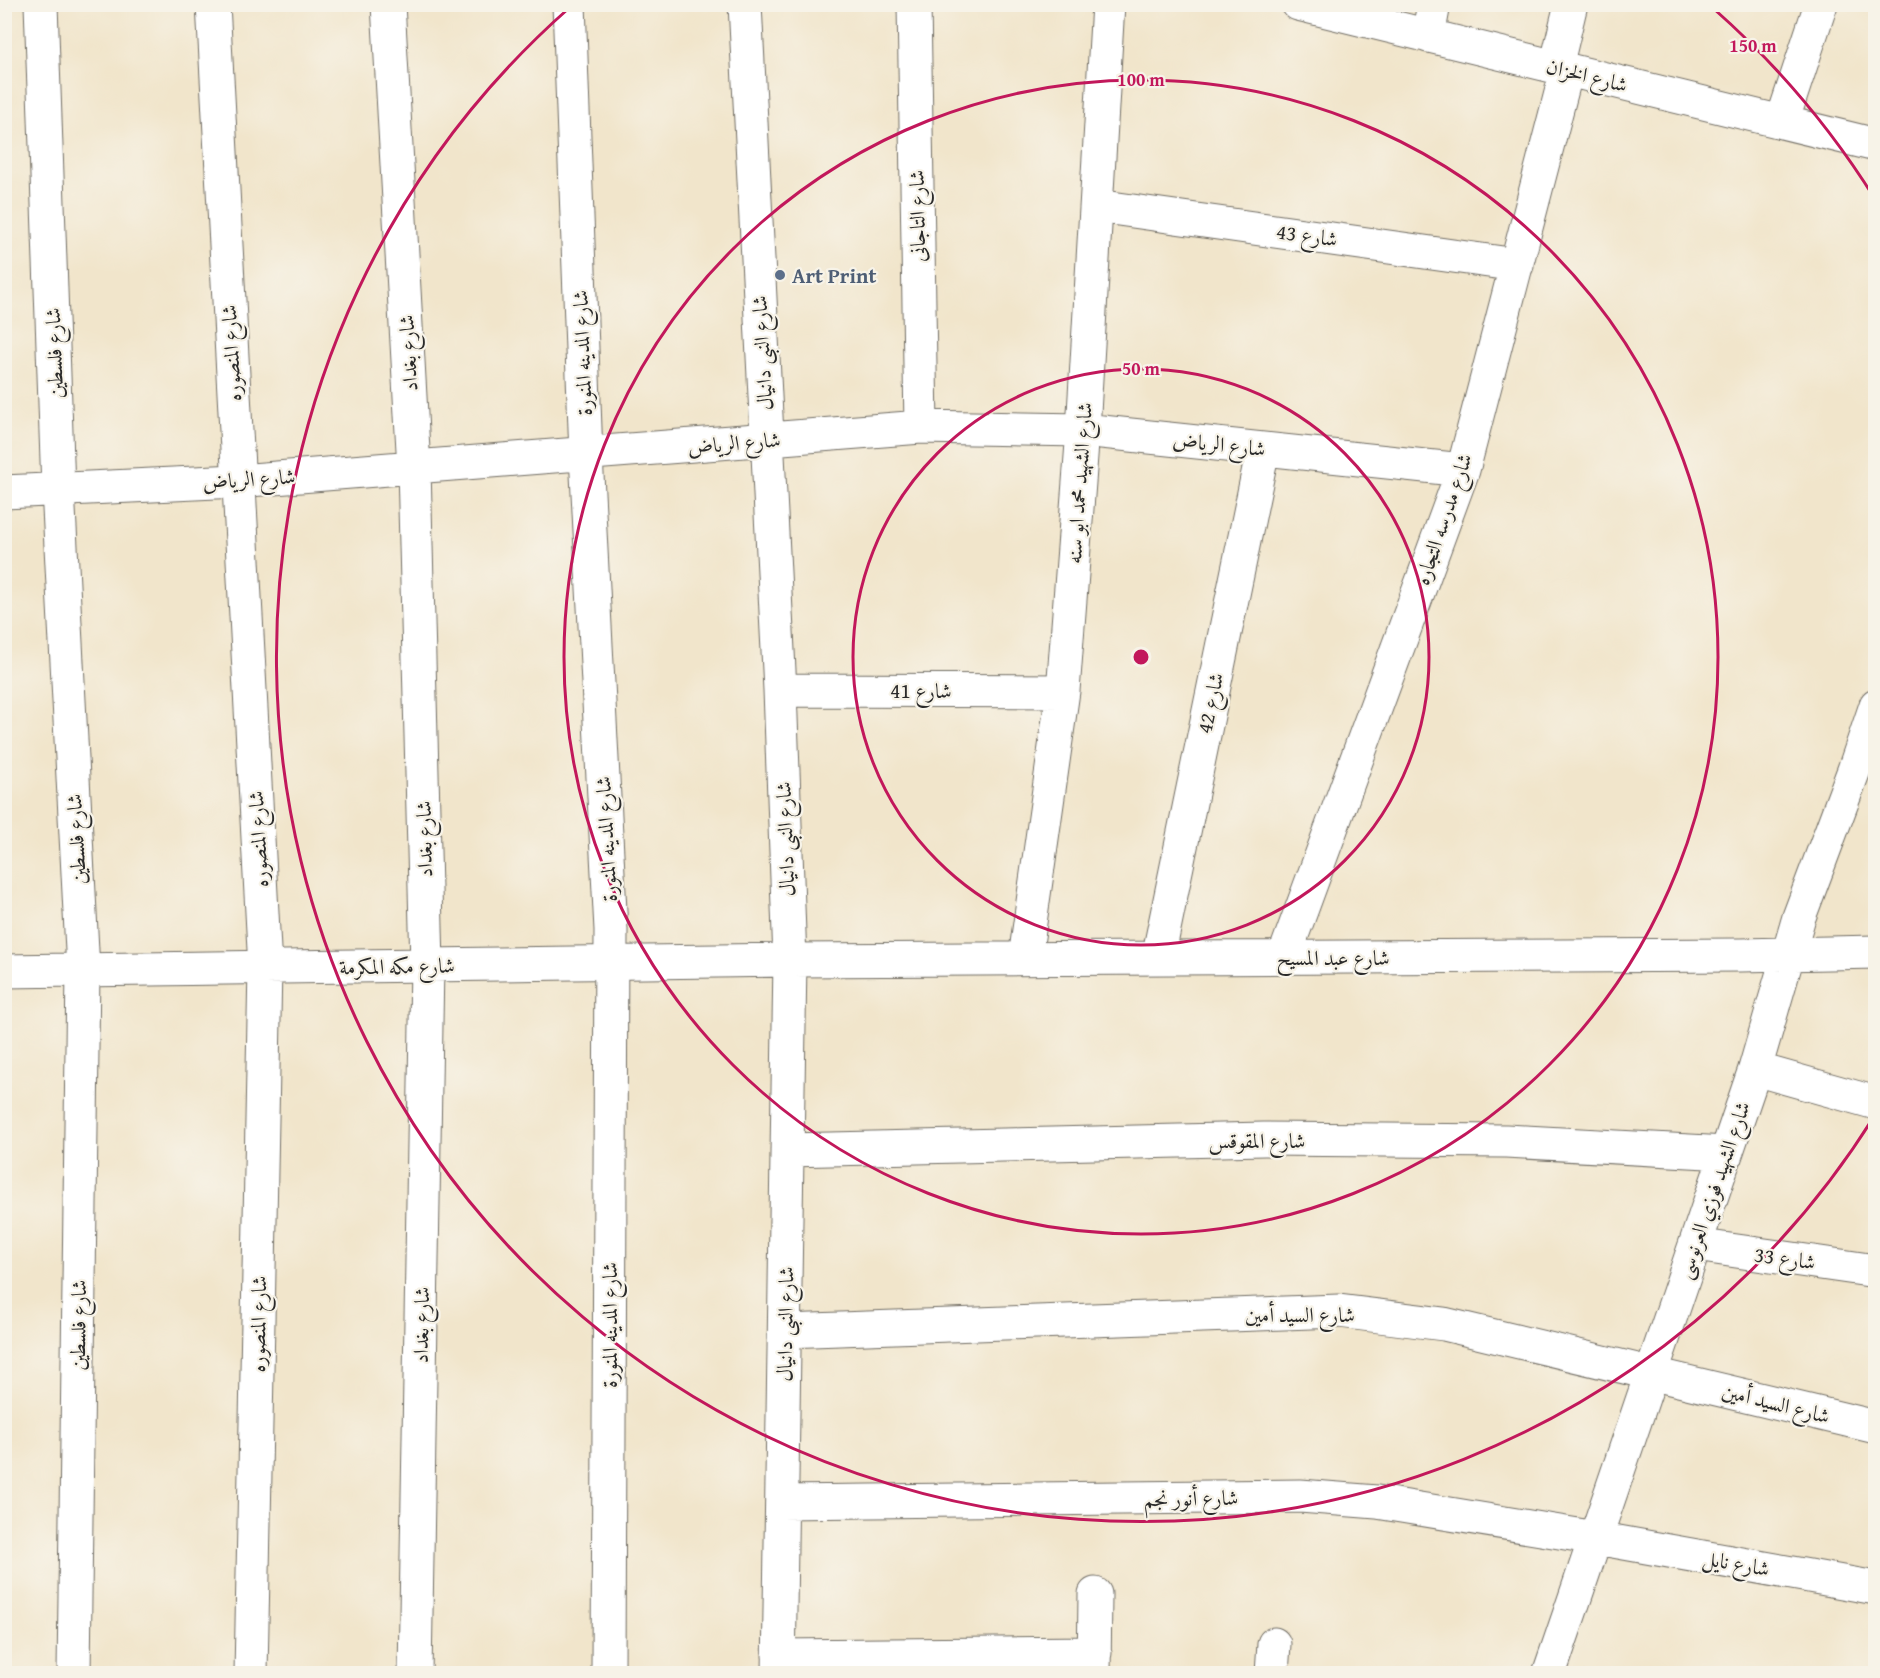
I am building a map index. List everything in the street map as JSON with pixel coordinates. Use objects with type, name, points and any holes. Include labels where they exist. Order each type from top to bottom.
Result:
[{"type":"street","name":"شارع فلسطين","points":[[41,4],[58,489],[82,970],[74,1674]]},
{"type":"street","name":"شارع المنصوره","points":[[213,4],[265,968],[251,1674]]},
{"type":"street","name":"شارع بغداد","points":[[388,4],[414,468],[427,965],[415,1674]]},
{"type":"street","name":"شارع المدينه المنورة","points":[[568,4],[586,455],[611,930],[608,1674]]},
{"type":"street","name":"شارع النبى دانيال","points":[[745,4],[780,690],[790,960],[779,1665]]},
{"type":"street","name":"شارع التاجانى","points":[[914,4],[921,428]]},
{"type":"street","name":"شارع الشهيد محمد ابو سنه","points":[[1025,958],[1063,691],[1083,430],[1108,4]]},
{"type":"street","name":"شارع الخزان","points":[[1298,4],[1431,20],[1561,68],[1875,145]]},
{"type":"street","name":"شارع مدرسه التجاره","points":[[1284,957],[1463,470],[1517,265],[1561,68],[1571,4]]},
{"type":"street","points":[[1782,122],[1821,4]]},
{"type":"street","name":"شارع 43","points":[[1097,206],[1517,265]]},
{"type":"street","name":"شارع الرياض","points":[[4,492],[237,481],[921,428],[1083,430],[1463,470]]},
{"type":"street","name":"شارع 42","points":[[1158,958],[1263,449]]},
{"type":"street","name":"شارع 41","points":[[780,690],[1063,691]]},
{"type":"street","name":"شارع الشهيد فوزي العرنوسى","points":[[1549,1674],[1755,1069],[1799,917],[1865,771],[1875,705]]},
{"type":"street","name":"شارع عبد المسيح","points":[[790,960],[1875,952]]},
{"type":"street","name":"شارع مكه المكرمة","points":[[4,971],[790,960]]},
{"type":"street","points":[[1755,1069],[1875,1103]]},
{"type":"street","name":"شارع المقوقس","points":[[787,1149],[1276,1139],[1506,1141],[1726,1153]]},
{"type":"street","name":"شارع 33","points":[[1695,1245],[1875,1271]]},
{"type":"street","name":"شارع السيد أمين","points":[[785,1331],[1339,1311],[1444,1324],[1875,1427]]},
{"type":"street","name":"شارع أنور نجم","points":[[782,1502],[1300,1496],[1377,1502],[1596,1538]]},
{"type":"street","name":"شارع نايل","points":[[1596,1538],[1875,1588]]},
{"type":"street","points":[[779,1665],[1094,1663],[1095,1594]]},
{"type":"place","name":"Art Print","points":[[780,275]]}]
